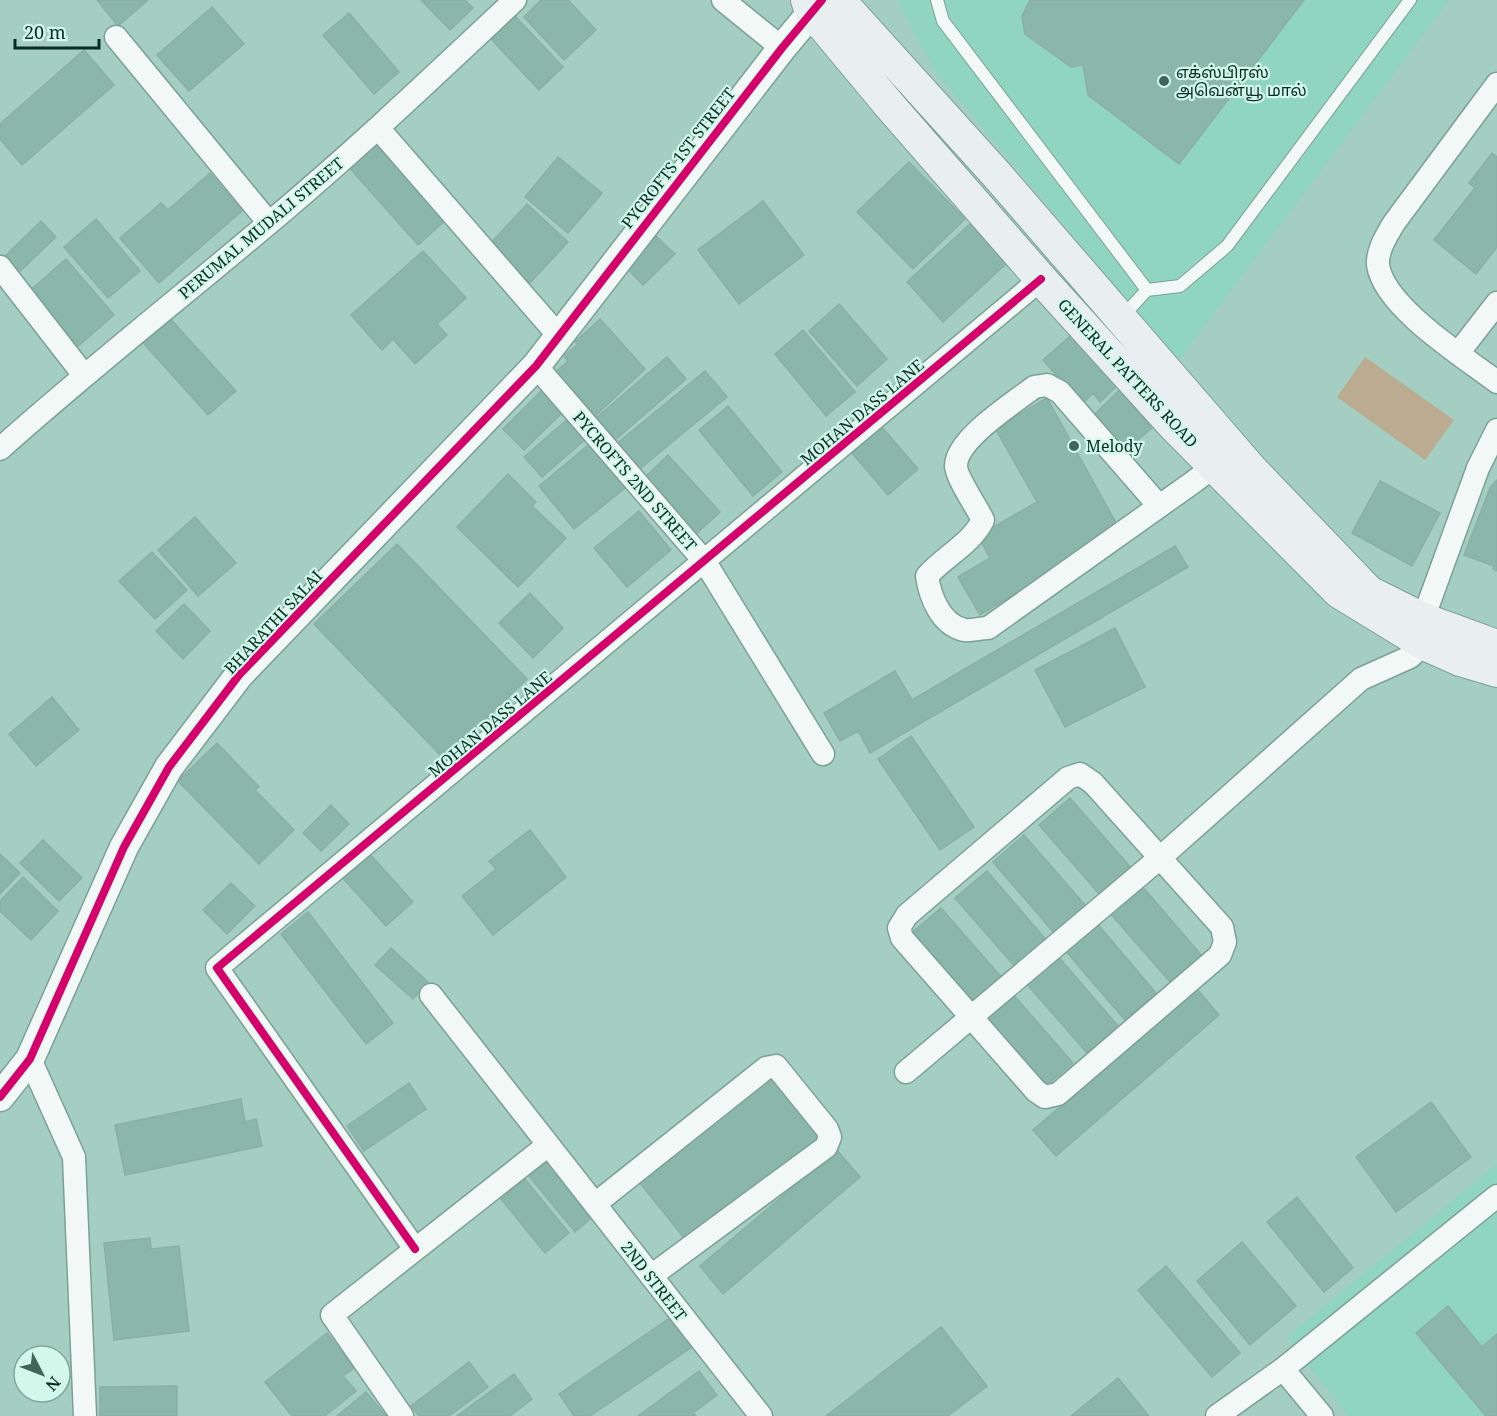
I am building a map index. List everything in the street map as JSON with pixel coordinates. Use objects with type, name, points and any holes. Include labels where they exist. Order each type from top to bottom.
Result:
[{"type":"main road","name":"GENERAL PATTERS ROAD","points":[[820,3],[890,106],[1041,279],[1215,466],[1339,592],[1424,632],[1497,646]]},
{"type":"main road","name":"GENERAL PATTERS ROAD","points":[[820,3],[989,166],[1251,469],[1369,592],[1460,660],[1497,670]]},
{"type":"street","name":"PERUMAL MUDALI STREET","points":[[0,449],[83,374],[269,223],[378,128],[515,0]]},
{"type":"street","points":[[723,0],[782,48]]},
{"type":"street","name":"PYCROFTS 1ST STREET","points":[[558,335],[782,48],[820,3]]},
{"type":"street","points":[[116,37],[269,223]]},
{"type":"street","points":[[1497,84],[1394,222],[1382,244],[1378,263],[1382,279],[1394,300],[1497,382]]},
{"type":"street","points":[[378,128],[558,335]]},
{"type":"street","points":[[0,267],[83,374]]},
{"type":"street","name":"MOHAN DASS LANE","points":[[415,1249],[217,968],[1041,279]]},
{"type":"street","points":[[1459,352],[1497,303]]},
{"type":"street","name":"BHARATHI SALAI","points":[[0,1097],[30,1059],[124,847],[169,767],[239,675],[536,366],[558,335]]},
{"type":"street","name":"PYCROFTS 2ND STREET","points":[[536,366],[705,562],[823,754]]},
{"type":"street","points":[[1159,506],[1060,392],[1047,385],[1034,387],[971,438],[959,453],[956,468],[983,520],[975,535],[940,561],[927,576],[930,596],[947,620],[964,630],[988,628],[1159,506],[1215,466]]},
{"type":"street","points":[[906,1072],[1161,857],[1361,679],[1410,657],[1424,632],[1478,468],[1497,430]]},
{"type":"street","points":[[1080,774],[1093,783],[1161,857],[1221,927],[1225,942],[1220,955],[1058,1094],[1046,1097],[1036,1092],[902,938],[899,928],[907,915],[1068,778],[1080,774]]},
{"type":"street","name":"2ND STREET","points":[[430,995],[761,1416]]},
{"type":"street","points":[[30,1059],[74,1157],[86,1416]]},
{"type":"street","points":[[595,1204],[766,1068],[776,1066],[828,1129],[830,1137],[826,1147],[651,1276]]},
{"type":"street","points":[[402,1416],[332,1315],[548,1145]]},
{"type":"street","points":[[1217,1416],[1283,1369],[1497,1196]]},
{"type":"street","points":[[1283,1369],[1322,1416]]},
{"type":"lane","points":[[936,0],[943,21],[1147,290]]},
{"type":"lane","points":[[1121,319],[1147,290],[1180,286],[1227,246],[1410,0]]},
{"type":"shaded area","points":[[897,0],[1449,0],[1178,361],[936,72]]},
{"type":"shaded area","points":[[1365,357],[1454,420],[1425,460],[1337,397]]},
{"type":"shaded area","points":[[1497,1164],[1497,1416],[1348,1416],[1287,1337]]},
{"type":"building","points":[[97,0],[148,0],[118,26]]},
{"type":"building","points":[[421,0],[465,0],[473,8],[450,30]]},
{"type":"building","points":[[541,0],[568,0],[596,30],[564,60],[524,17]]},
{"type":"building","name":"எக்ஸ்பிரஸ் அவென்யூ மால்","points":[[1030,0],[1304,0],[1179,164],[1088,95],[1083,65],[1071,67],[1025,34],[1022,16]]},
{"type":"building","points":[[212,7],[244,44],[189,91],[157,55]]},
{"type":"building","points":[[349,13],[399,72],[374,94],[323,35]]},
{"type":"building","points":[[515,16],[563,67],[539,90],[491,39]]},
{"type":"building","points":[[84,50],[114,85],[22,165],[0,139],[0,124]]},
{"type":"building","points":[[376,139],[447,219],[418,245],[347,165]]},
{"type":"building","points":[[1492,153],[1497,157],[1497,247],[1476,274],[1434,240],[1475,188],[1469,183]]},
{"type":"building","points":[[558,157],[602,193],[568,233],[525,197]]},
{"type":"building","points":[[909,162],[965,219],[913,269],[857,212]]},
{"type":"building","points":[[210,173],[242,211],[159,283],[120,238],[161,203],[168,210]]},
{"type":"building","points":[[763,201],[804,255],[739,304],[698,250]]},
{"type":"building","points":[[527,204],[568,242],[530,283],[489,245]]},
{"type":"building","points":[[96,219],[140,271],[108,298],[64,247]]},
{"type":"building","points":[[41,221],[56,237],[16,275],[1,260]]},
{"type":"building","points":[[970,224],[1006,264],[943,322],[907,282]]},
{"type":"building","points":[[656,236],[675,254],[643,285],[625,266]]},
{"type":"building","points":[[423,251],[466,298],[437,324],[447,335],[415,364],[393,339],[382,350],[351,315]]},
{"type":"building","points":[[66,259],[114,315],[75,349],[27,293]]},
{"type":"building","points":[[839,304],[887,359],[857,386],[809,331]]},
{"type":"building","points":[[165,313],[236,391],[208,415],[138,337]]},
{"type":"building","points":[[600,319],[645,369],[592,419],[552,375],[568,361],[564,356],[578,344],[575,342]]},
{"type":"building","points":[[803,330],[855,392],[826,416],[775,354]]},
{"type":"building","points":[[1076,331],[1118,385],[1100,402],[1093,393],[1082,404],[1043,360]]},
{"type":"building","points":[[667,357],[686,379],[615,440],[596,418]]},
{"type":"building","points":[[705,371],[727,397],[636,472],[615,445]]},
{"type":"building","points":[[543,389],[564,411],[524,450],[503,429]]},
{"type":"building","points":[[1119,390],[1152,428],[1125,451],[1092,417]]},
{"type":"building","points":[[1047,398],[1120,530],[980,615],[958,577],[990,558],[978,536],[1037,502],[995,428]]},
{"type":"building","points":[[728,406],[782,472],[753,496],[699,430]]},
{"type":"building","points":[[569,418],[587,438],[542,477],[524,457]]},
{"type":"building","points":[[881,426],[918,469],[888,495],[851,452]]},
{"type":"building","points":[[593,441],[629,485],[574,529],[539,486]]},
{"type":"building","points":[[668,455],[720,512],[693,537],[642,480]]},
{"type":"building","points":[[508,474],[536,502],[532,506],[566,538],[518,587],[457,527]]},
{"type":"building","points":[[1497,480],[1497,571],[1493,569],[1494,566],[1464,555],[1490,488]]},
{"type":"building","points":[[1380,481],[1440,513],[1412,566],[1352,533]]},
{"type":"building","points":[[639,511],[671,550],[627,587],[594,548]]},
{"type":"building","points":[[195,517],[236,563],[198,596],[158,550]]},
{"type":"building","points":[[397,544],[527,679],[444,759],[314,624]]},
{"type":"building","points":[[1175,546],[1188,567],[870,753],[858,731],[840,741],[824,713],[895,671],[912,700]]},
{"type":"building","points":[[152,552],[187,590],[155,619],[119,581]]},
{"type":"building","points":[[530,593],[563,628],[533,658],[499,623]]},
{"type":"building","points":[[184,604],[210,631],[183,659],[156,631]]},
{"type":"building","points":[[1115,628],[1145,687],[1065,727],[1035,670]]},
{"type":"building","points":[[52,697],[79,730],[36,766],[9,734]]},
{"type":"building","points":[[911,736],[974,827],[940,850],[878,759]]},
{"type":"building","points":[[217,743],[259,787],[255,790],[294,830],[259,864],[178,781]]},
{"type":"building","points":[[1070,798],[1132,869],[1101,896],[1039,825]]},
{"type":"building","points":[[331,805],[349,824],[321,851],[303,833]]},
{"type":"building","points":[[530,830],[566,877],[493,935],[462,896],[496,869],[489,861]]},
{"type":"building","points":[[1024,835],[1086,906],[1055,934],[993,862]]},
{"type":"building","points":[[43,840],[82,878],[59,901],[20,863]]},
{"type":"building","points":[[368,852],[413,902],[386,926],[341,876]]},
{"type":"building","points":[[0,854],[20,873],[0,894]]},
{"type":"building","points":[[987,871],[1048,942],[1017,969],[955,898]]},
{"type":"building","points":[[23,877],[58,911],[31,940],[0,911],[0,901]]},
{"type":"building","points":[[231,883],[255,906],[227,934],[203,910]]},
{"type":"building","points":[[1141,885],[1202,956],[1171,983],[1109,912]]},
{"type":"building","points":[[941,908],[1003,979],[971,1006],[909,935]]},
{"type":"building","points":[[308,912],[393,1023],[366,1044],[281,934]]},
{"type":"building","points":[[1095,921],[1156,993],[1125,1020],[1064,949]]},
{"type":"building","points":[[391,948],[428,982],[413,999],[375,965]]},
{"type":"building","points":[[1056,954],[1118,1026],[1087,1053],[1025,982]]},
{"type":"building","points":[[1197,989],[1219,1015],[1056,1156],[1033,1130]]},
{"type":"building","points":[[1011,992],[1073,1063],[1041,1090],[980,1019]]},
{"type":"building","points":[[773,1070],[825,1137],[689,1244],[636,1178]]},
{"type":"building","points":[[409,1083],[426,1109],[364,1151],[347,1126]]},
{"type":"building","points":[[241,1099],[245,1122],[256,1119],[262,1146],[125,1175],[115,1125]]},
{"type":"building","points":[[1431,1102],[1471,1157],[1396,1212],[1356,1157]]},
{"type":"building","points":[[837,1150],[860,1177],[723,1294],[700,1266]]},
{"type":"building","points":[[552,1158],[597,1213],[575,1232],[529,1176]]},
{"type":"building","points":[[525,1179],[569,1233],[545,1253],[501,1199]]},
{"type":"building","points":[[1297,1197],[1353,1268],[1324,1292],[1267,1222]]},
{"type":"building","points":[[150,1238],[151,1249],[179,1246],[189,1331],[114,1340],[104,1243]]},
{"type":"building","points":[[1242,1242],[1296,1306],[1250,1345],[1197,1281]]},
{"type":"building","points":[[1166,1266],[1240,1353],[1212,1377],[1138,1290]]},
{"type":"building","points":[[1448,1306],[1482,1347],[1497,1334],[1497,1416],[1486,1416],[1416,1333]]},
{"type":"building","points":[[677,1313],[698,1343],[590,1416],[574,1416],[559,1394]]},
{"type":"building","points":[[941,1327],[987,1386],[948,1416],[826,1416]]},
{"type":"building","points":[[327,1333],[354,1368],[343,1376],[356,1391],[325,1416],[292,1416],[265,1382]]},
{"type":"building","points":[[469,1362],[488,1387],[449,1416],[419,1416],[411,1406]]},
{"type":"building","points":[[699,1371],[717,1395],[693,1413],[696,1416],[638,1416]]},
{"type":"building","points":[[514,1374],[532,1399],[510,1416],[457,1416]]},
{"type":"building","points":[[1118,1378],[1149,1416],[1071,1416]]},
{"type":"building","points":[[177,1386],[177,1416],[100,1416],[100,1387]]},
{"type":"building","points":[[366,1392],[386,1416],[337,1416]]},
{"type":"cycle path","points":[[0,1097],[30,1059],[124,847],[169,767],[239,675],[536,366],[782,48],[822,0]]},
{"type":"cycle path","points":[[415,1249],[217,968],[1041,279]]},
{"type":"place","name":"எக்ஸ்பிரஸ் அவென்யூ மால்","points":[[1164,81]]},
{"type":"place","name":"Melody","points":[[1074,446]]}]
